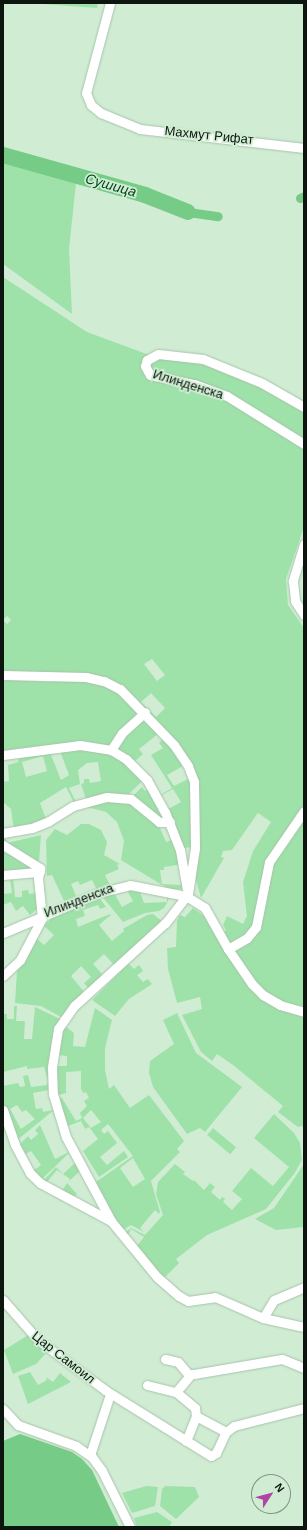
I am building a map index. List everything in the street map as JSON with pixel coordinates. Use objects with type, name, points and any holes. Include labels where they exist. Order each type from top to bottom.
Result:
[{"type":"street","name":"Махмут Рифат","points":[[110,3],[86,93],[91,105],[116,121],[140,129],[304,148]]},
{"type":"street","name":"Илинденска","points":[[304,407],[262,382],[203,359],[158,354],[147,360],[145,366],[150,375],[194,384],[227,396],[304,444]]},
{"type":"street","points":[[304,544],[293,581],[295,600],[304,615]]},
{"type":"street","points":[[3,675],[100,680],[120,689],[145,712],[180,753],[193,779],[195,848],[187,895],[165,923],[69,1010],[56,1035],[52,1079],[56,1111],[73,1150],[111,1221],[157,1277],[179,1296],[188,1301],[215,1297],[263,1318],[304,1327]]},
{"type":"street","points":[[111,750],[122,733],[145,712]]},
{"type":"street","points":[[3,755],[72,746],[111,750],[130,762],[147,780],[170,822],[180,850],[187,895]]},
{"type":"street","points":[[3,834],[32,828],[73,806],[107,797],[131,799],[159,822],[170,822]]},
{"type":"street","points":[[228,949],[247,938],[256,926],[269,862],[304,811]]},
{"type":"street","points":[[3,845],[38,865],[40,872],[38,878],[42,915],[41,924],[31,936],[24,954],[13,969],[3,976]]},
{"type":"street","points":[[3,876],[40,872]]},
{"type":"street","name":"Илинденска","points":[[3,933],[42,915],[123,885],[187,895],[208,910],[228,949],[252,984],[263,995],[280,1005],[304,1012]]},
{"type":"street","points":[[3,1110],[15,1145],[30,1173],[40,1183],[111,1221]]},
{"type":"street","points":[[263,1318],[274,1300],[304,1287]]},
{"type":"street","name":"Цар Самоил","points":[[3,1300],[38,1340],[110,1394],[209,1455],[216,1453],[226,1432]]},
{"type":"street","points":[[164,1359],[178,1362],[191,1374]]},
{"type":"street","points":[[176,1392],[191,1374],[282,1359],[304,1368]]},
{"type":"street","points":[[147,1385],[176,1392],[195,1408],[196,1416],[186,1441]]},
{"type":"street","points":[[90,1455],[110,1394]]},
{"type":"street","points":[[196,1416],[226,1432],[243,1423],[304,1408]]},
{"type":"street","points":[[3,1409],[18,1425],[76,1446],[90,1455],[102,1471],[130,1527]]},
{"type":"shaded area","points":[[29,3],[98,3],[97,8]]},
{"type":"shaded area","points":[[3,160],[76,183],[69,249],[72,314],[3,264]]},
{"type":"shaded area","points":[[3,277],[87,332],[152,356],[203,359],[304,407],[304,527],[286,579],[288,605],[304,628],[304,1126],[298,1127],[278,1112],[283,1106],[233,1065],[217,1054],[212,1061],[201,1052],[182,1015],[202,1009],[200,997],[177,1003],[168,969],[167,948],[176,947],[177,921],[180,915],[185,917],[193,908],[215,924],[221,937],[226,930],[223,925],[227,916],[243,924],[247,916],[243,882],[253,851],[271,822],[258,813],[232,850],[223,851],[221,857],[224,858],[201,898],[196,880],[198,789],[174,739],[167,731],[136,698],[115,682],[3,672]],"holes":[[[7,616],[11,620],[7,624],[3,620]],[[152,659],[165,675],[157,681],[144,664]],[[151,693],[165,708],[156,717],[141,702]]]},
{"type":"shaded area","points":[[3,679],[46,682],[78,680],[101,684],[119,694],[139,711],[111,747],[3,751]]},
{"type":"shaded area","points":[[142,718],[158,734],[139,749],[143,754],[135,761],[141,767],[115,748]]},
{"type":"shaded area","points":[[158,734],[183,766],[167,775],[174,786],[190,778],[194,847],[183,848],[163,801],[168,809],[181,802],[173,789],[160,796],[150,780],[160,795],[172,788],[151,755],[163,748],[159,743],[162,740]]},
{"type":"shaded area","points":[[73,748],[116,755],[143,780],[128,795],[86,799],[81,784],[84,783],[84,779],[89,779],[90,783],[101,781],[98,762],[87,763],[78,770],[80,784],[69,788],[76,802],[74,803],[66,787],[40,803],[46,819],[49,819],[14,831],[11,809],[3,802],[3,782],[9,781],[8,765],[18,762],[20,756]],"holes":[[[60,751],[69,775],[61,780],[51,755]],[[43,756],[47,771],[26,777],[22,762]]]},
{"type":"shaded area","points":[[142,787],[145,791],[148,789],[163,820],[132,797]]},
{"type":"shaded area","points":[[118,800],[133,804],[160,828],[166,842],[174,839],[180,867],[177,865],[164,867],[164,870],[160,870],[162,884],[181,885],[181,881],[184,881],[181,889],[172,889],[162,885],[121,860],[124,841],[117,822],[106,812],[87,807],[87,803]]},
{"type":"shaded area","points":[[81,824],[89,824],[101,830],[107,842],[104,855],[120,864],[117,865],[119,869],[105,875],[110,885],[97,890],[92,880],[80,885],[78,881],[71,884],[77,898],[65,903],[52,875],[47,876],[46,840],[55,829],[67,835]]},
{"type":"shaded area","points":[[41,835],[39,862],[3,843],[5,836],[7,843]]},
{"type":"shaded area","points":[[3,849],[37,868],[3,872]]},
{"type":"shaded area","points":[[10,878],[13,878],[15,897],[22,897],[22,891],[28,890],[29,894],[37,893],[37,909],[30,915],[23,906],[16,911],[11,902],[3,905],[3,894],[12,893]]},
{"type":"shaded area","points":[[125,887],[140,892],[144,903],[167,902],[167,895],[170,895],[168,901],[164,908],[159,911],[145,913],[123,922],[102,896],[113,891],[122,907],[133,901]]},
{"type":"shaded area","points":[[98,896],[106,907],[100,909],[98,905],[83,910],[85,916],[76,919],[78,927],[110,914],[111,915],[99,925],[112,941],[124,931],[123,929],[147,915],[153,914],[163,922],[115,966],[104,954],[93,964],[104,976],[89,989],[84,983],[91,977],[81,966],[71,976],[85,993],[61,1017],[41,1006],[15,1003],[17,971],[34,936],[44,945],[54,935],[44,926],[53,916]]},
{"type":"shaded area","points":[[127,962],[134,969],[139,965],[143,971],[137,975],[143,982],[148,979],[152,984],[129,999],[115,1016],[92,1000],[121,971],[119,968]]},
{"type":"shaded area","points":[[14,1006],[17,1006],[16,1021],[25,1021],[24,1039],[32,1039],[35,1007],[60,1019],[57,1026],[54,1110],[16,1141],[3,1101],[3,1086],[18,1083],[20,1087],[25,1086],[23,1076],[28,1075],[31,1087],[47,1085],[48,1081],[44,1067],[27,1069],[27,1066],[3,1072],[3,1014],[7,1014],[7,1019],[14,1019]],"holes":[[[49,1090],[53,1110],[43,1112],[42,1108],[36,1109],[33,1093]],[[17,1105],[22,1112],[26,1110],[35,1119],[21,1129],[10,1109]]]},
{"type":"shaded area","points":[[95,1008],[112,1020],[105,1048],[105,1070],[109,1089],[114,1085],[130,1108],[149,1095],[184,1141],[177,1149],[180,1152],[151,1181],[160,1212],[159,1214],[155,1210],[140,1228],[144,1232],[131,1225],[123,1230],[113,1219],[93,1184],[133,1156],[108,1124],[101,1130],[104,1134],[108,1131],[117,1143],[100,1157],[107,1165],[124,1151],[128,1157],[99,1177],[83,1151],[98,1139],[89,1127],[85,1129],[81,1121],[65,1127],[56,1099],[62,1098],[76,1121],[82,1118],[80,1113],[87,1106],[84,1101],[89,1098],[86,1092],[83,1093],[81,1089],[81,1071],[66,1072],[66,1093],[55,1096],[56,1066],[67,1066],[67,1056],[57,1055],[60,1036],[67,1020],[66,1027],[74,1033],[73,1046],[85,1047]],"holes":[[[91,1110],[101,1122],[91,1128],[83,1118]],[[133,1158],[145,1179],[133,1187],[120,1168]]]},
{"type":"shaded area","points":[[177,1013],[196,1053],[242,1087],[205,1132],[200,1128],[187,1134],[153,1087],[149,1073],[150,1061],[174,1044],[163,1020]]},
{"type":"shaded area","points":[[274,1114],[294,1133],[300,1143],[302,1160],[294,1174],[266,1209],[207,1235],[176,1259],[179,1263],[163,1279],[137,1246],[144,1237],[131,1229],[128,1235],[125,1233],[131,1228],[145,1235],[163,1215],[156,1194],[158,1182],[175,1164],[185,1172],[183,1174],[193,1181],[194,1180],[204,1190],[210,1183],[215,1187],[211,1192],[220,1200],[222,1197],[225,1199],[223,1202],[232,1210],[242,1199],[232,1191],[251,1168],[273,1186],[289,1167],[254,1138]]},
{"type":"shaded area","points":[[40,1125],[55,1159],[71,1151],[41,1180],[33,1171],[41,1165],[31,1151],[22,1156],[19,1145],[28,1136],[31,1140],[38,1134],[35,1130]]},
{"type":"shaded area","points":[[213,1128],[236,1147],[230,1154],[207,1135]]},
{"type":"shaded area","points":[[76,1162],[81,1170],[68,1182],[70,1179],[57,1170],[47,1182],[56,1188],[43,1181],[56,1167],[63,1174]]},
{"type":"shaded area","points":[[304,1164],[304,1227],[276,1230],[255,1219],[274,1208]]},
{"type":"shaded area","points":[[67,1183],[77,1194],[73,1198],[61,1191]]},
{"type":"shaded area","points":[[30,1334],[49,1350],[36,1364],[13,1374],[4,1350]]},
{"type":"shaded area","points":[[30,1372],[38,1385],[47,1380],[46,1377],[53,1382],[60,1373],[71,1382],[28,1404],[18,1376]]},
{"type":"shaded area","points":[[20,1434],[72,1452],[82,1459],[92,1470],[119,1527],[3,1527],[3,1441]]},
{"type":"shaded area","points":[[146,1486],[158,1487],[155,1506],[132,1513],[122,1493]]},
{"type":"shaded area","points":[[165,1486],[195,1487],[199,1497],[176,1519],[160,1506],[162,1489]]},
{"type":"shaded area","points":[[157,1512],[172,1522],[169,1527],[137,1527],[134,1518]]},
{"type":"waterway","name":"Сушица","points":[[3,155],[145,195],[188,212]]},
{"type":"waterway","name":"Сушица","points":[[300,198],[304,196]]},
{"type":"waterway","name":"Сушица","points":[[188,212],[218,216]]}]
